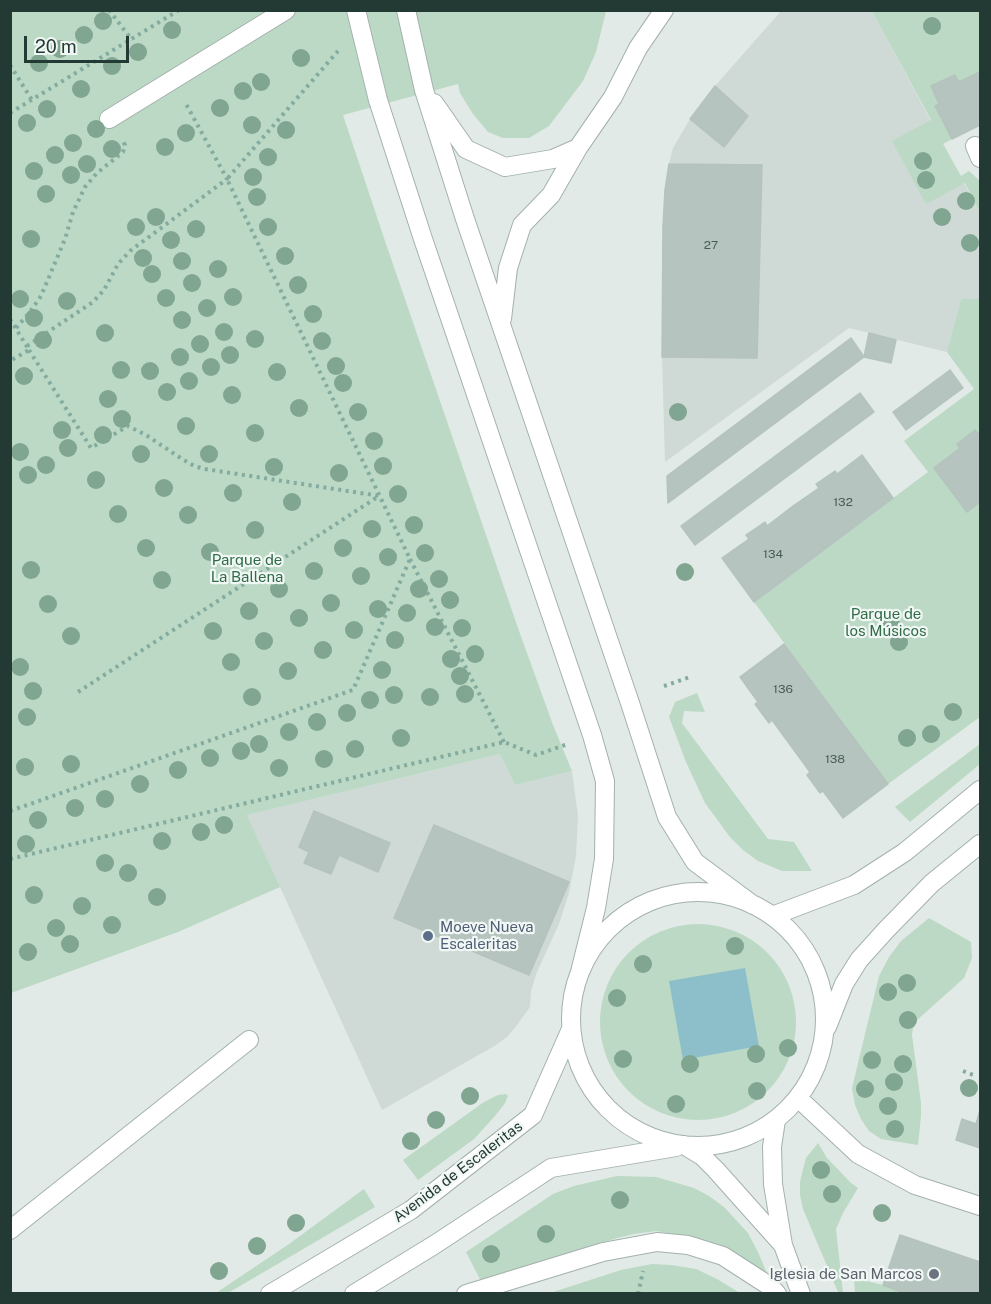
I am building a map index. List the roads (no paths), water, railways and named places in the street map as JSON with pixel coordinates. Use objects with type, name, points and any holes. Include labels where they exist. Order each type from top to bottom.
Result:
[{"type":"street","points":[[109,119],[286,10]]},
{"type":"street","points":[[356,10],[378,100],[592,735],[605,781],[604,859],[596,908],[574,988],[571,1008],[571,1029],[577,1058],[589,1084],[607,1107],[629,1126],[655,1139],[684,1145],[702,1156],[783,1245]]},
{"type":"street","points":[[406,10],[424,90],[465,219],[668,817],[695,862],[753,905],[772,916],[802,948],[821,987],[825,1031]]},
{"type":"street","points":[[501,324],[508,268],[522,225],[551,195],[578,148],[613,97],[638,48],[664,10]]},
{"type":"street","points":[[424,90],[466,148],[505,167],[553,159],[578,148]]},
{"type":"street","points":[[772,916],[854,885],[905,852],[981,790]]},
{"type":"street","points":[[354,1293],[434,1245],[550,1168],[684,1145],[716,1145],[748,1137],[776,1120],[798,1098],[817,1066],[825,1031],[844,984],[859,960],[932,883],[981,844]]},
{"type":"street","points":[[581,968],[593,946],[610,926],[630,911],[654,900],[678,893],[704,892],[729,896],[753,905]]},
{"type":"street","name":"Avenida de Escaleritas","points":[[270,1293],[411,1210],[533,1116],[571,1029]]},
{"type":"street","points":[[10,1230],[249,1040]]},
{"type":"street","points":[[798,1098],[858,1154],[915,1185],[981,1206]]},
{"type":"street","points":[[776,1120],[772,1147],[773,1184],[783,1245],[801,1293]]},
{"type":"street","points":[[466,1293],[603,1252],[657,1242],[688,1245],[723,1256],[777,1293]]},
{"type":"water","points":[[745,968],[759,1046],[683,1060],[669,981]]},
{"type":"place","name":"Moeve Nueva Escaleritas","points":[[428,936]]},
{"type":"place","name":"Iglesia de San Marcos","points":[[934,1274]]},
{"type":"park label","name":"Parque de La Ballena","points":[[247,568]]},
{"type":"park label","name":"Parque de los Músicos","points":[[886,622]]}]
